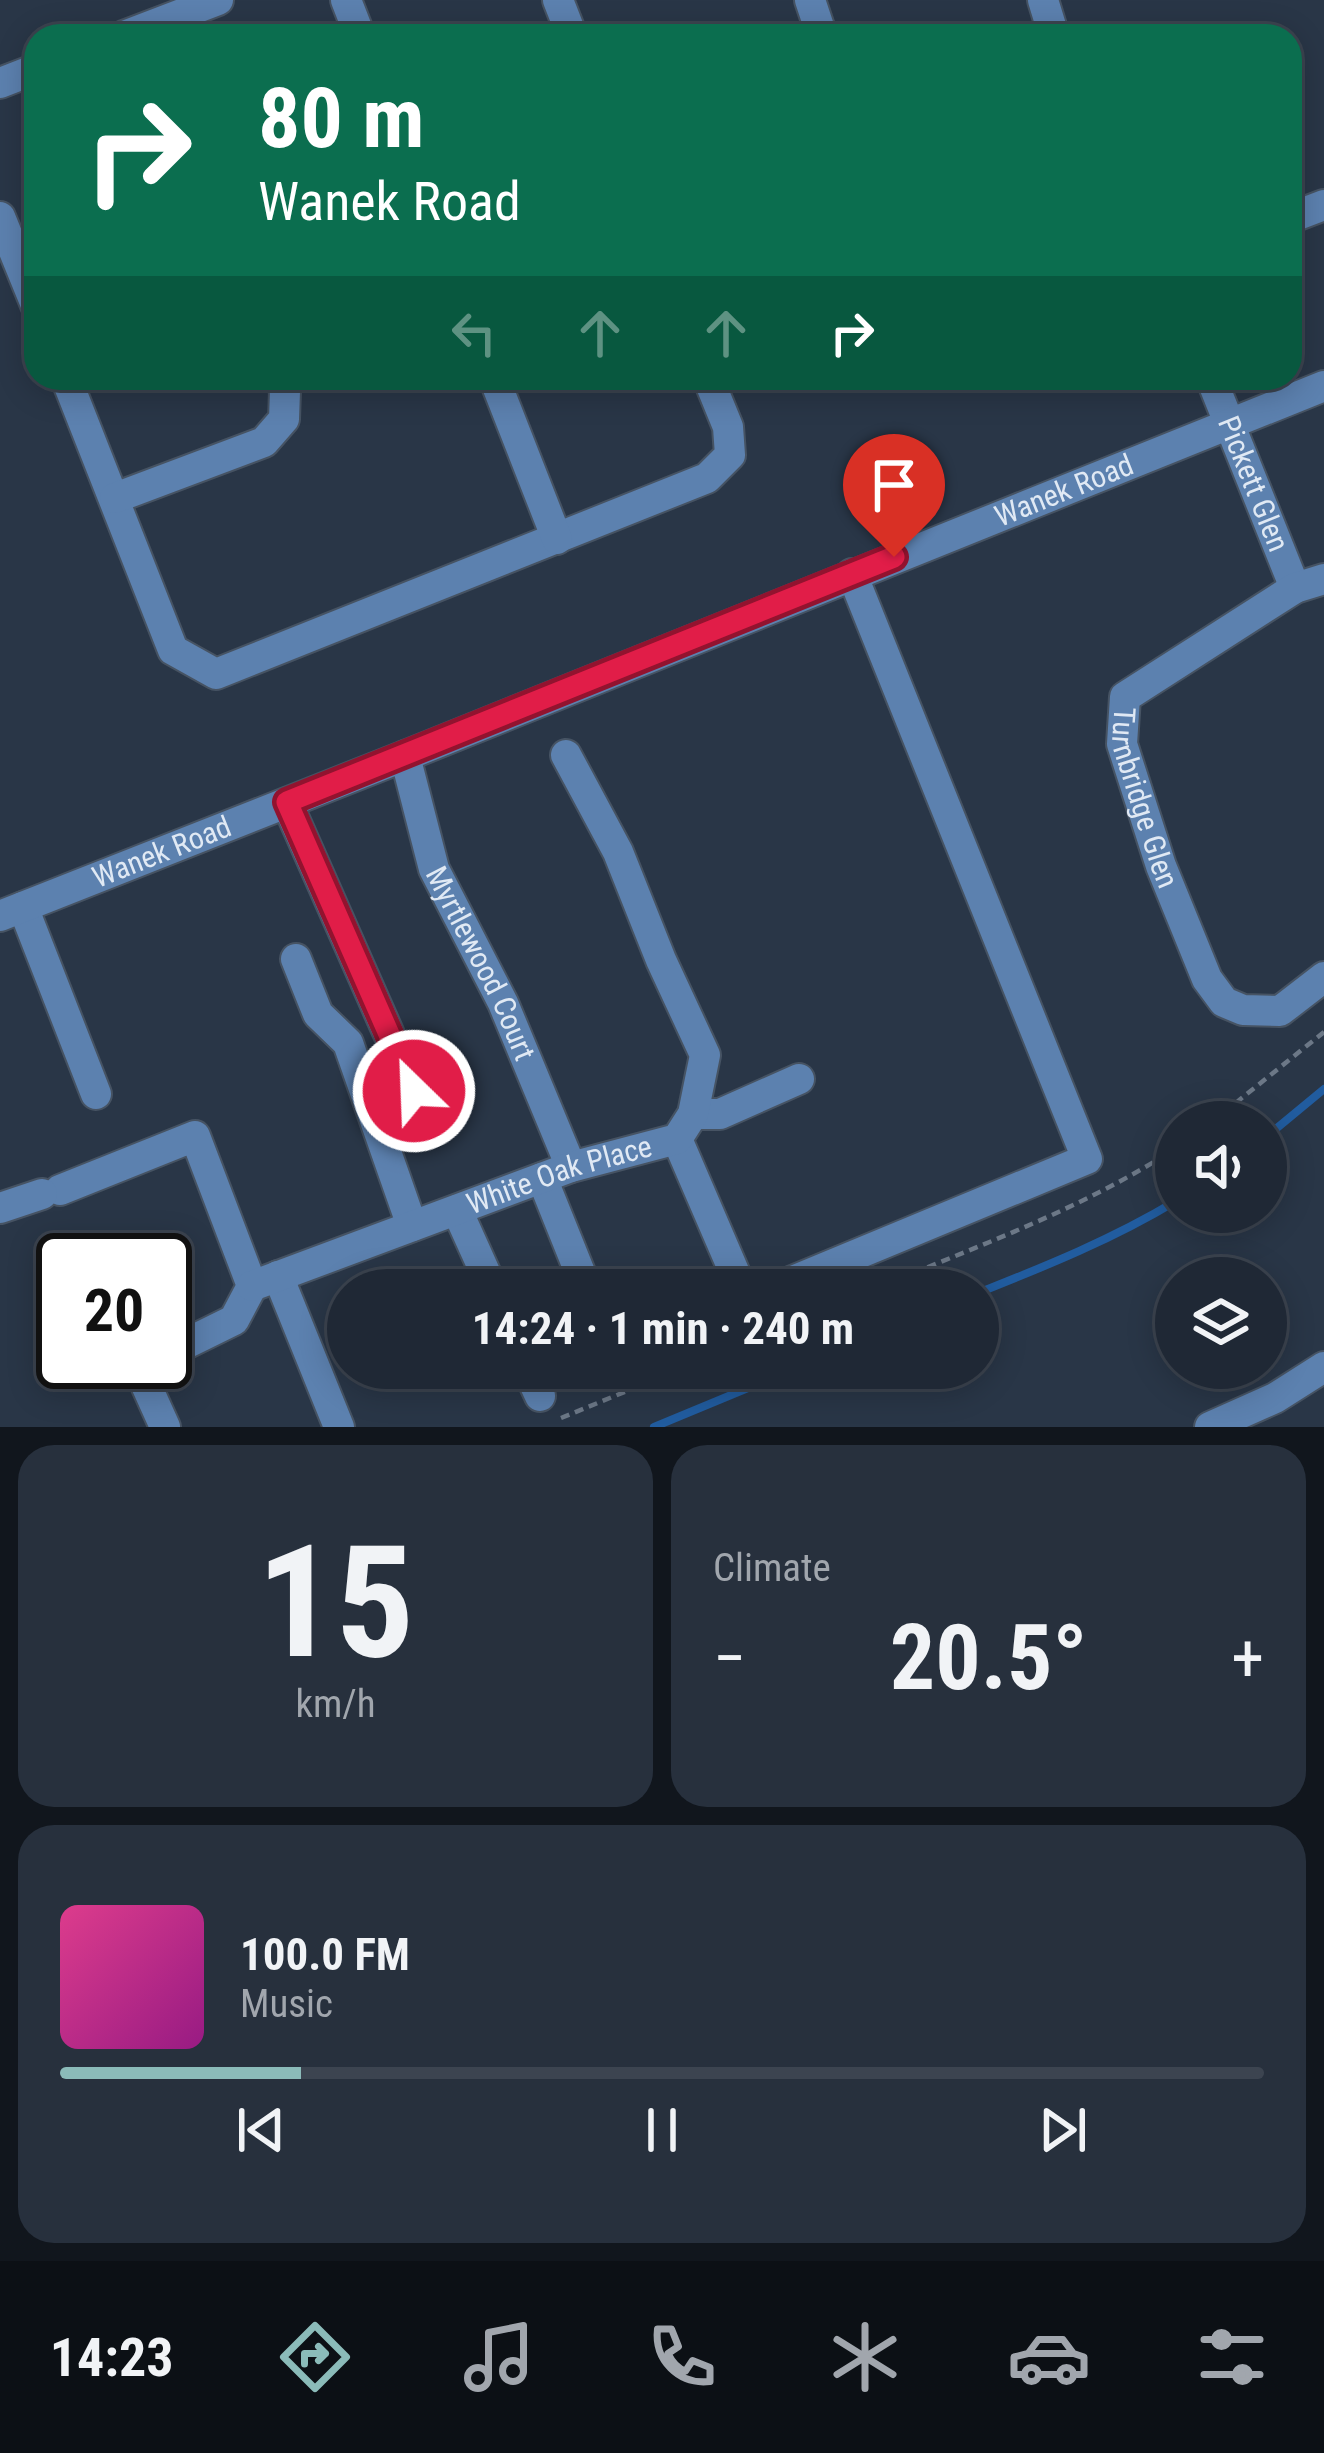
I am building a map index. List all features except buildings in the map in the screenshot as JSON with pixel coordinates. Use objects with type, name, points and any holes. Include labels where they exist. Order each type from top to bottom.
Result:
[{"type":"street","points":[[155,24],[218,0]]},
{"type":"street","points":[[0,217],[24,276]]},
{"type":"street","name":"Wanek Road","points":[[11,911],[1324,386]]},
{"type":"street","points":[[71,390],[173,650],[216,674],[707,478],[730,455],[728,427],[713,390]]},
{"type":"street","points":[[115,498],[264,442],[284,419],[285,390]]},
{"type":"street","points":[[499,390],[557,539]]},
{"type":"street","name":"Pickett Glen","points":[[1216,390],[1309,583]]},
{"type":"street","points":[[822,1269],[1087,1159],[852,574]]},
{"type":"street","name":"Turnbridge Glen","points":[[1309,583],[1125,697],[1122,744],[1161,866],[1207,980],[1224,1002],[1243,1010],[1280,1011],[1324,977]]},
{"type":"street","points":[[566,755],[618,852],[705,1055],[685,1126],[735,1269]]},
{"type":"street","name":"Myrtlewood Court","points":[[405,756],[434,869],[503,1003],[571,1167]]},
{"type":"street","points":[[287,802],[414,1091]]},
{"type":"street","points":[[11,911],[96,1094]]},
{"type":"street","points":[[296,958],[318,1014],[348,1043],[412,1226]]},
{"type":"street","name":"White Oak Place","points":[[265,1281],[720,1114],[799,1079]]},
{"type":"street","points":[[0,1208],[195,1136],[339,1427]]},
{"type":"street","points":[[542,1178],[579,1269]]},
{"type":"street","points":[[458,1210],[484,1269]]},
{"type":"street","points":[[192,1341],[234,1320],[265,1281]]},
{"type":"street","points":[[1210,1427],[1275,1398],[1323,1369]]},
{"type":"street","points":[[148,1389],[165,1427]]},
{"type":"path","points":[[1238,1101],[1324,1032]]},
{"type":"path","points":[[922,1269],[1045,1217],[1155,1160]]},
{"type":"waterway","points":[[1287,1120],[1324,1089]]},
{"type":"waterway","points":[[999,1284],[1155,1213]]},
{"type":"waterway","points":[[654,1427],[745,1389]]},
{"type":"route","points":[[414,1091],[287,802],[894,557]]}]
